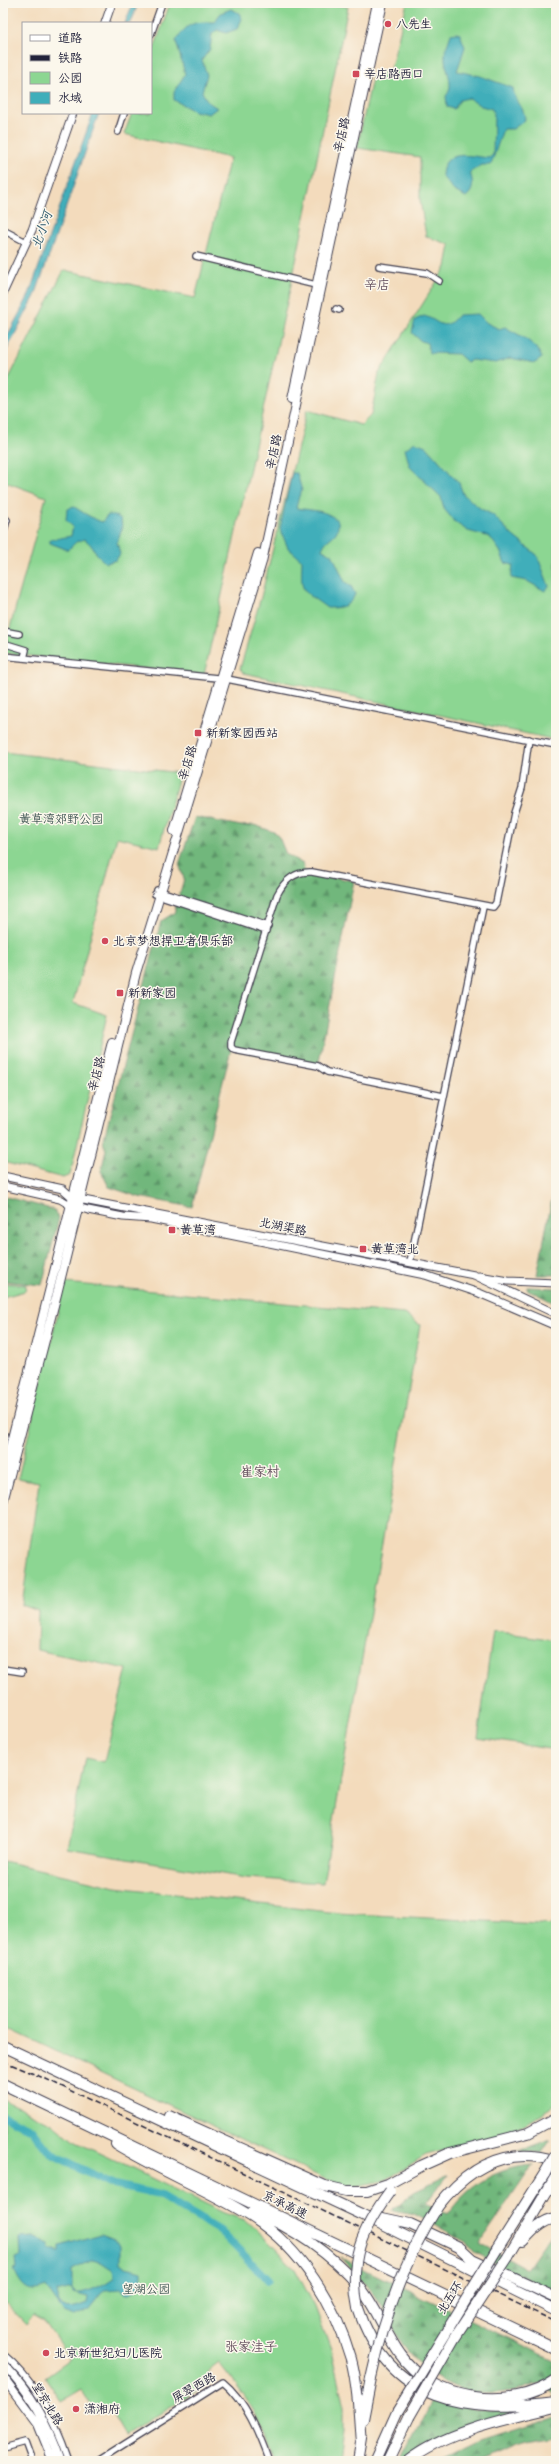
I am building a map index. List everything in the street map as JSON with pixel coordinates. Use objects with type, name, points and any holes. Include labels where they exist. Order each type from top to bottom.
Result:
[{"type":"highway","name":"京承高速","points":[[3,2046],[71,2076],[361,2214],[556,2311]]},
{"type":"highway","points":[[71,2076],[207,2131],[325,2186],[347,2191],[367,2191],[388,2184],[421,2166],[450,2154],[493,2144],[528,2133],[556,2118]]},
{"type":"highway","name":"京承高速","points":[[3,2084],[556,2349]]},
{"type":"highway","points":[[68,2115],[138,2158],[209,2193],[253,2218],[284,2242],[313,2276],[335,2317],[351,2360],[361,2444]]},
{"type":"highway","name":"北五环","points":[[375,2461],[397,2412],[556,2154]]},
{"type":"highway","points":[[358,2461],[363,2414],[379,2341],[400,2280],[422,2231],[438,2206],[451,2189],[470,2173],[492,2160],[517,2156],[545,2157],[556,2161]]},
{"type":"highway","points":[[421,2166],[390,2191],[374,2212],[361,2238],[355,2265],[354,2288],[358,2308],[364,2325],[385,2362],[403,2378],[430,2393],[461,2403],[494,2406],[523,2406],[556,2402]]},
{"type":"highway","points":[[388,2461],[409,2417],[454,2339],[508,2257],[556,2176]]},
{"type":"highway","points":[[209,2193],[259,2214],[296,2234],[335,2260],[361,2288],[400,2355],[420,2376],[452,2391],[475,2397],[502,2399],[525,2395],[546,2387],[556,2380]]},
{"type":"highway","points":[[361,2214],[410,2224],[459,2248],[472,2259],[556,2298]]},
{"type":"highway","points":[[508,2257],[534,2229],[550,2219],[556,2218]]},
{"type":"highway","points":[[408,2461],[420,2452],[445,2440],[493,2424],[556,2407]]},
{"type":"main road","points":[[105,22],[112,3]]},
{"type":"main road","name":"辛店路","points":[[3,1474],[122,1023],[158,893],[223,679],[262,562],[377,3]]},
{"type":"main road","name":"辛店路","points":[[319,286],[383,3]]},
{"type":"main road","points":[[3,293],[26,242],[73,114]]},
{"type":"main road","name":"北湖渠路","points":[[3,1176],[63,1189],[75,1202],[123,1217],[150,1219],[425,1275],[480,1293],[556,1326]]},
{"type":"main road","name":"北湖渠路","points":[[3,1186],[75,1202],[410,1262],[474,1276],[556,1314]]},
{"type":"main road","name":"辛店路","points":[[3,1502],[75,1202]]},
{"type":"main road","points":[[474,1276],[508,1281],[556,1283]]},
{"type":"main road","name":"望京北路","points":[[3,2364],[32,2398],[54,2440],[61,2461]]},
{"type":"main road","name":"望京北路","points":[[3,2377],[38,2424],[53,2461]]},
{"type":"street","points":[[152,31],[162,3]]},
{"type":"street","points":[[118,132],[124,114]]},
{"type":"street","points":[[3,230],[26,242]]},
{"type":"street","points":[[196,256],[319,286]]},
{"type":"street","points":[[379,266],[427,273],[439,281]]},
{"type":"street","points":[[3,516],[7,520],[3,534]]},
{"type":"street","points":[[3,631],[19,634]]},
{"type":"street","points":[[3,642],[26,650],[24,658]]},
{"type":"street","points":[[3,656],[223,679],[556,745]]},
{"type":"street","points":[[443,1096],[326,1072],[318,1066],[234,1050],[230,1047],[281,886],[287,880],[304,871],[483,907],[493,907],[496,903],[514,813],[522,788],[529,739]]},
{"type":"street","points":[[158,893],[267,929]]},
{"type":"street","points":[[410,1262],[443,1096],[448,1089],[483,907]]},
{"type":"street","points":[[3,1669],[22,1672]]},
{"type":"street","points":[[3,2354],[38,2394],[60,2434],[69,2461]]},
{"type":"street","name":"屏翠西路","points":[[98,2461],[223,2382],[230,2388],[249,2415],[269,2461]]},
{"type":"street","points":[[3,2448],[24,2442],[32,2461]]},
{"type":"green space","points":[[170,3],[327,3],[348,7],[294,271],[204,675],[3,653],[46,497],[3,481],[3,390],[64,270],[195,298],[230,158],[124,134],[132,114],[152,114],[152,54]]},
{"type":"green space","points":[[407,3],[556,3],[556,740],[244,673],[240,669],[261,597],[307,410],[361,425],[371,415],[379,373],[446,267],[450,245],[426,236],[420,200],[420,157],[357,148],[373,74],[390,71]]},
{"type":"green space","name":"黄草湾郊野公园","points":[[3,752],[180,773],[159,847],[117,837],[73,1003],[107,1015],[70,1175],[63,1178],[3,1162]]},
{"type":"green space","points":[[195,817],[241,826],[254,825],[274,832],[279,837],[286,854],[303,864],[304,871],[354,881],[318,1066],[231,1049],[192,1207],[139,1197],[109,1187],[101,1171],[106,1150],[103,1142],[161,921],[174,913],[184,879],[179,864]]},
{"type":"green space","points":[[556,1178],[556,1275],[537,1275]]},
{"type":"green space","points":[[3,1196],[55,1210],[59,1218],[42,1285],[3,1281]]},
{"type":"green space","points":[[3,1283],[26,1285],[25,1291],[3,1297]]},
{"type":"green space","points":[[65,1283],[404,1314],[420,1325],[323,1883],[246,1878],[67,1848],[85,1758],[104,1762],[127,1669],[37,1650],[38,1611],[22,1605],[39,1482],[18,1478]]},
{"type":"green space","points":[[527,1287],[556,1288],[556,1304],[527,1289]]},
{"type":"green space","points":[[493,1631],[556,1640],[556,1750],[478,1738]]},
{"type":"green space","points":[[3,1861],[116,1887],[337,1913],[556,1925],[556,2102],[551,2108],[508,2134],[426,2155],[383,2181],[352,2187],[327,2180],[3,2026]]},
{"type":"green space","name":"望湖公园","points":[[3,2099],[58,2127],[76,2142],[224,2213],[245,2220],[295,2269],[315,2307],[331,2350],[344,2407],[344,2431],[340,2461],[276,2461],[271,2446],[253,2409],[219,2363],[207,2372],[213,2380],[126,2435],[109,2406],[96,2413],[81,2389],[61,2401],[45,2377],[70,2359],[44,2321],[33,2315],[26,2324],[6,2303],[3,2306]]},
{"type":"green space","points":[[551,2139],[542,2153],[518,2151]]},
{"type":"green space","points":[[533,2165],[480,2243],[527,2269],[551,2235],[556,2234],[556,2293],[474,2253],[467,2242],[414,2214],[392,2210],[414,2191],[448,2175],[426,2203],[447,2215],[464,2195],[484,2180],[507,2170]]},
{"type":"green space","points":[[341,2258],[556,2361],[556,2398],[550,2390],[547,2381],[517,2390],[489,2393],[462,2389],[448,2384],[434,2375],[408,2352],[374,2295]]},
{"type":"green space","points":[[434,2398],[478,2409],[515,2412],[429,2444],[401,2461]]},
{"type":"green space","points":[[556,2417],[556,2438],[525,2443],[483,2461],[440,2461],[481,2441]]},
{"type":"water","points":[[133,3],[138,3],[131,22],[125,22]]},
{"type":"water","points":[[231,9],[239,13],[242,19],[237,29],[226,33],[217,30],[212,34],[210,49],[202,60],[207,75],[202,92],[208,102],[217,108],[209,114],[194,111],[174,100],[174,92],[185,74],[176,41],[184,30],[192,24],[214,22],[221,13]]},
{"type":"water","points":[[451,34],[460,34],[465,47],[457,71],[480,76],[513,88],[515,97],[525,115],[525,120],[513,129],[503,129],[491,165],[482,165],[470,172],[472,189],[466,197],[454,191],[442,176],[443,167],[452,157],[466,155],[489,158],[493,155],[494,114],[492,109],[481,106],[468,98],[460,100],[454,109],[447,107],[446,96],[449,92],[450,82],[445,61],[445,53]]},
{"type":"water","name":"北小河","points":[[93,114],[99,114],[35,296],[3,357],[3,344],[28,297]]},
{"type":"water","points":[[478,314],[487,323],[499,329],[505,327],[531,343],[542,358],[535,363],[510,358],[496,363],[472,360],[467,362],[458,354],[429,353],[427,343],[421,341],[412,333],[415,320],[424,316],[445,325],[453,321],[458,315]]},
{"type":"water","points":[[415,442],[426,446],[459,483],[463,494],[481,509],[493,515],[513,536],[537,555],[549,586],[545,591],[527,581],[511,578],[513,565],[505,563],[500,551],[490,537],[468,531],[456,523],[444,509],[441,497],[410,467],[405,449]]},
{"type":"water","points":[[292,473],[297,473],[302,491],[296,508],[323,512],[338,521],[337,531],[326,542],[322,550],[332,554],[345,582],[351,586],[355,594],[350,602],[344,606],[327,608],[307,593],[302,585],[302,560],[288,548],[280,529]]},
{"type":"water","points":[[73,506],[102,522],[108,515],[116,516],[121,519],[122,528],[117,542],[120,554],[116,560],[106,563],[84,539],[76,542],[68,550],[50,543],[50,540],[71,536],[73,527],[66,520],[67,510]]},
{"type":"water","points":[[100,2234],[113,2239],[120,2245],[120,2263],[126,2267],[142,2271],[140,2282],[133,2292],[126,2295],[121,2289],[104,2290],[88,2310],[75,2316],[64,2312],[46,2287],[34,2290],[26,2288],[14,2270],[17,2269],[16,2258],[21,2256],[20,2238],[33,2237],[49,2244],[50,2249],[57,2249],[57,2251],[60,2251],[60,2246]],"holes":[[[93,2260],[101,2262],[113,2270],[114,2277],[96,2288],[75,2293],[72,2289],[72,2270]],[[70,2288],[73,2293],[88,2297],[87,2303],[69,2308],[59,2303],[57,2292]]]},
{"type":"waterway","points":[[3,2116],[32,2130],[50,2153],[114,2185],[159,2195],[220,2231],[268,2280]]},
{"type":"railway","points":[[3,2061],[46,2079],[556,2322]]},
{"type":"place","name":"八先生","points":[[388,24]]},
{"type":"place","name":"辛店路西口","points":[[356,74]]},
{"type":"place","name":"新新家园西站","points":[[198,733]]},
{"type":"place","name":"北京梦想捍卫者俱乐部","points":[[105,941]]},
{"type":"place","name":"新新家园","points":[[120,993]]},
{"type":"place","name":"黄草湾","points":[[172,1230]]},
{"type":"place","name":"黄草湾北","points":[[363,1249]]},
{"type":"place","name":"北京新世纪妇儿医院","points":[[46,2353]]},
{"type":"place","name":"潇湘府","points":[[76,2409]]},
{"type":"district","name":"辛店","points":[[377,285]]},
{"type":"district","name":"崔家村","points":[[260,1472]]},
{"type":"district","name":"张家洼子","points":[[251,2347]]}]
